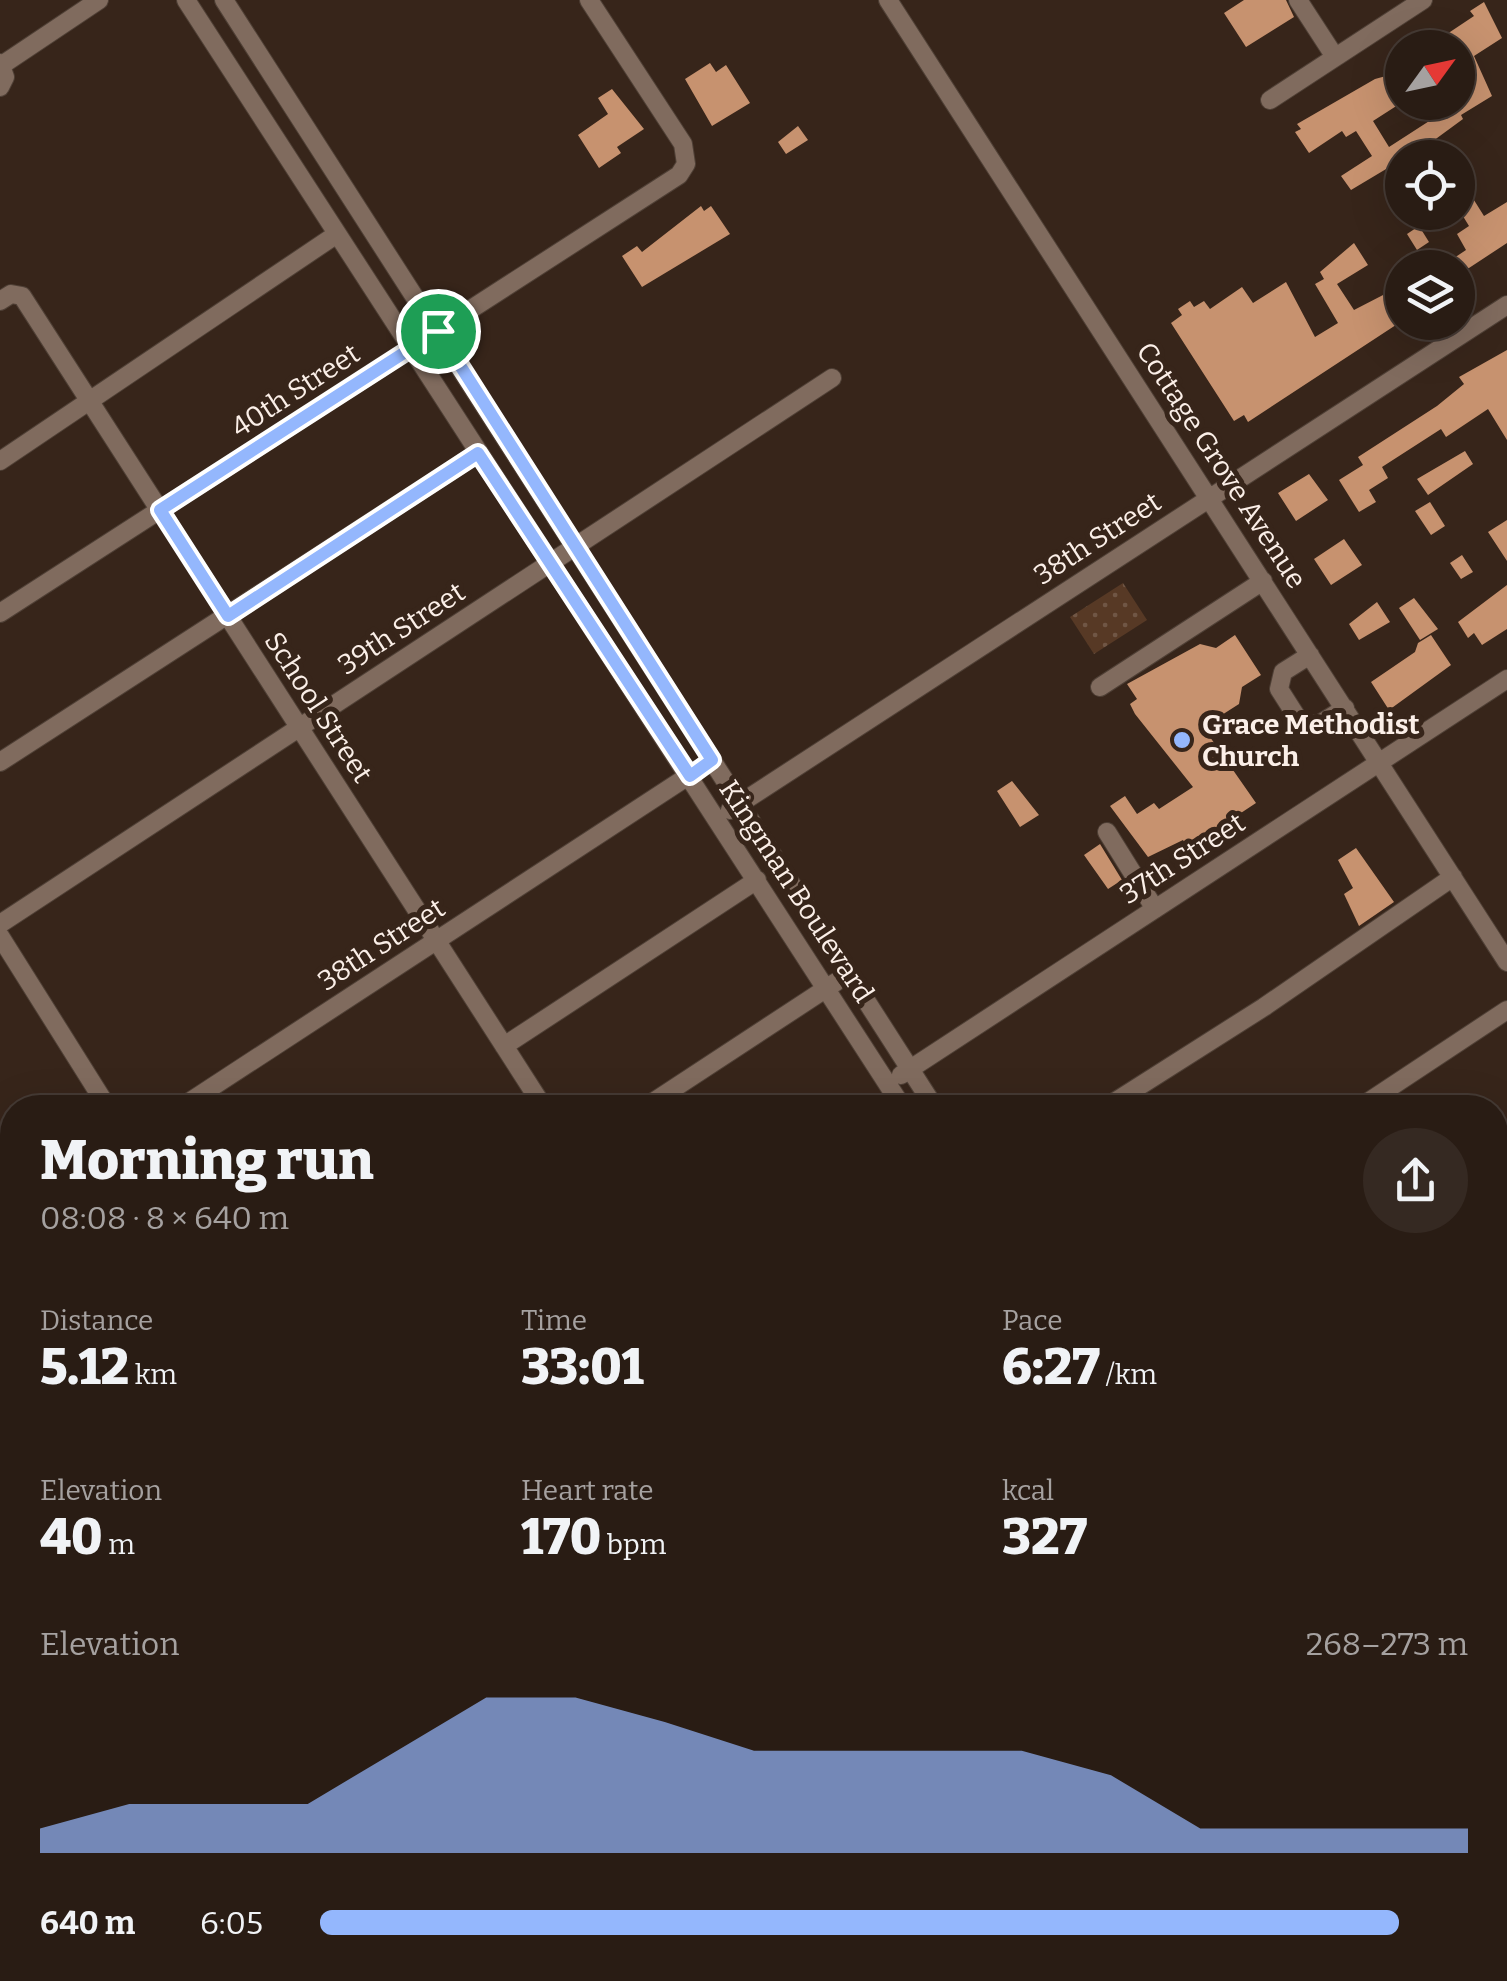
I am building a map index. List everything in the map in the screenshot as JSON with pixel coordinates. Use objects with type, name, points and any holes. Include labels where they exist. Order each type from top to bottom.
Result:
[{"type":"street","points":[[0,87],[5,77],[1,64],[98,0]]},
{"type":"street","name":"Kingman Boulevard","points":[[186,0],[895,1095]]},
{"type":"street","name":"Kingman Boulevard","points":[[224,0],[927,1095]]},
{"type":"street","name":"40th Street","points":[[0,614],[670,181],[686,164],[684,144],[589,0]]},
{"type":"street","name":"Cottage Grove Avenue","points":[[888,0],[1507,962]]},
{"type":"street","points":[[1298,0],[1335,58]]},
{"type":"street","points":[[1270,100],[1423,0]]},
{"type":"street","points":[[0,461],[337,234]]},
{"type":"street","name":"School Street","points":[[6,297],[22,296],[536,1095]]},
{"type":"street","name":"38th Street","points":[[718,818],[1507,304]]},
{"type":"street","name":"39th Street","points":[[0,924],[832,378]]},
{"type":"street","points":[[0,762],[478,453]]},
{"type":"street","points":[[1100,687],[1263,581]]},
{"type":"street","points":[[1310,655],[1283,672],[1279,689],[1300,722],[1318,726],[1344,708]]},
{"type":"street","name":"37th Street","points":[[888,1084],[1507,679]]},
{"type":"street","name":"38th Street","points":[[200,1095],[712,760]]},
{"type":"street","points":[[1106,832],[1155,909]]},
{"type":"street","points":[[1125,1095],[1264,1007],[1453,877]]},
{"type":"street","points":[[504,1046],[757,880]]},
{"type":"street","points":[[0,936],[100,1095]]},
{"type":"street","points":[[664,1095],[849,974]]},
{"type":"street","points":[[1378,1095],[1507,1010]]},
{"type":"shaded area","points":[[1123,583],[1147,620],[1094,654],[1070,617]]},
{"type":"building","points":[[1244,0],[1286,0],[1294,17],[1246,47],[1224,13]]},
{"type":"building","points":[[1484,2],[1502,38],[1475,55],[1475,30],[1453,30],[1474,16],[1470,11]]},
{"type":"building","points":[[1475,58],[1492,96],[1475,106]]},
{"type":"building","points":[[710,63],[716,72],[726,65],[750,103],[712,126],[685,79]]},
{"type":"building","points":[[1385,76],[1385,113],[1373,121],[1385,140],[1385,170],[1351,190],[1341,176],[1372,156],[1356,131],[1346,137],[1342,131],[1309,153],[1295,132],[1301,129],[1297,124]]},
{"type":"building","points":[[612,89],[644,129],[617,147],[621,153],[599,168],[578,135],[608,114],[598,98]]},
{"type":"building","points":[[1431,120],[1462,120],[1434,140],[1400,140]]},
{"type":"building","points":[[798,126],[808,140],[786,154],[778,142]]},
{"type":"building","points":[[1475,202],[1484,216],[1507,202],[1507,243],[1475,264],[1475,250],[1466,250],[1457,234],[1475,230]]},
{"type":"building","points":[[701,206],[704,211],[711,206],[730,234],[642,287],[622,256],[637,246],[642,252]]},
{"type":"building","points":[[1422,230],[1429,242],[1417,250],[1407,234]]},
{"type":"building","points":[[1354,243],[1368,265],[1337,284],[1354,310],[1385,294],[1385,332],[1248,422],[1244,415],[1234,421],[1171,323],[1182,315],[1178,309],[1190,301],[1194,307],[1204,301],[1210,309],[1242,287],[1253,303],[1286,282],[1315,337],[1338,323],[1315,284],[1324,279],[1320,272]]},
{"type":"building","points":[[1507,350],[1507,440],[1488,409],[1446,437],[1441,429],[1382,467],[1388,478],[1369,490],[1376,502],[1359,512],[1339,480],[1363,465],[1358,457],[1437,406],[1464,384],[1459,377]]},
{"type":"building","points":[[1465,451],[1473,464],[1428,495],[1417,479]]},
{"type":"building","points":[[1309,474],[1328,500],[1296,521],[1278,493]]},
{"type":"building","points":[[1430,502],[1445,526],[1431,535],[1415,511]]},
{"type":"building","points":[[1507,520],[1507,561],[1488,532]]},
{"type":"building","points":[[1344,539],[1362,565],[1331,585],[1314,559]]},
{"type":"building","points":[[1462,555],[1473,572],[1461,579],[1450,563]]},
{"type":"building","points":[[1507,585],[1507,629],[1482,645],[1474,633],[1468,638],[1458,622]]},
{"type":"building","points":[[1414,598],[1438,629],[1420,640],[1399,608]]},
{"type":"building","points":[[1377,602],[1390,622],[1359,640],[1349,624]]},
{"type":"building","name":"Grace Methodist Church","points":[[1235,635],[1261,675],[1242,687],[1239,704],[1203,727],[1256,803],[1188,848],[1183,840],[1148,857],[1110,806],[1125,796],[1137,814],[1154,803],[1159,809],[1193,787],[1135,714],[1130,704],[1137,699],[1127,684],[1200,644],[1216,648]]},
{"type":"building","points":[[1431,635],[1451,665],[1389,710],[1371,682],[1415,652],[1418,643]]},
{"type":"building","points":[[1012,781],[1039,815],[1020,827],[997,791]]},
{"type":"building","points":[[1100,844],[1122,880],[1108,889],[1084,855]]},
{"type":"building","points":[[1356,848],[1394,902],[1359,926],[1344,894],[1353,888],[1338,860]]},
{"type":"place","name":"Grace Methodist Church","points":[[1182,740]]},
{"type":"route","points":[[438,331],[712,760],[690,776],[478,453],[228,616],[160,510],[438,331]]}]
